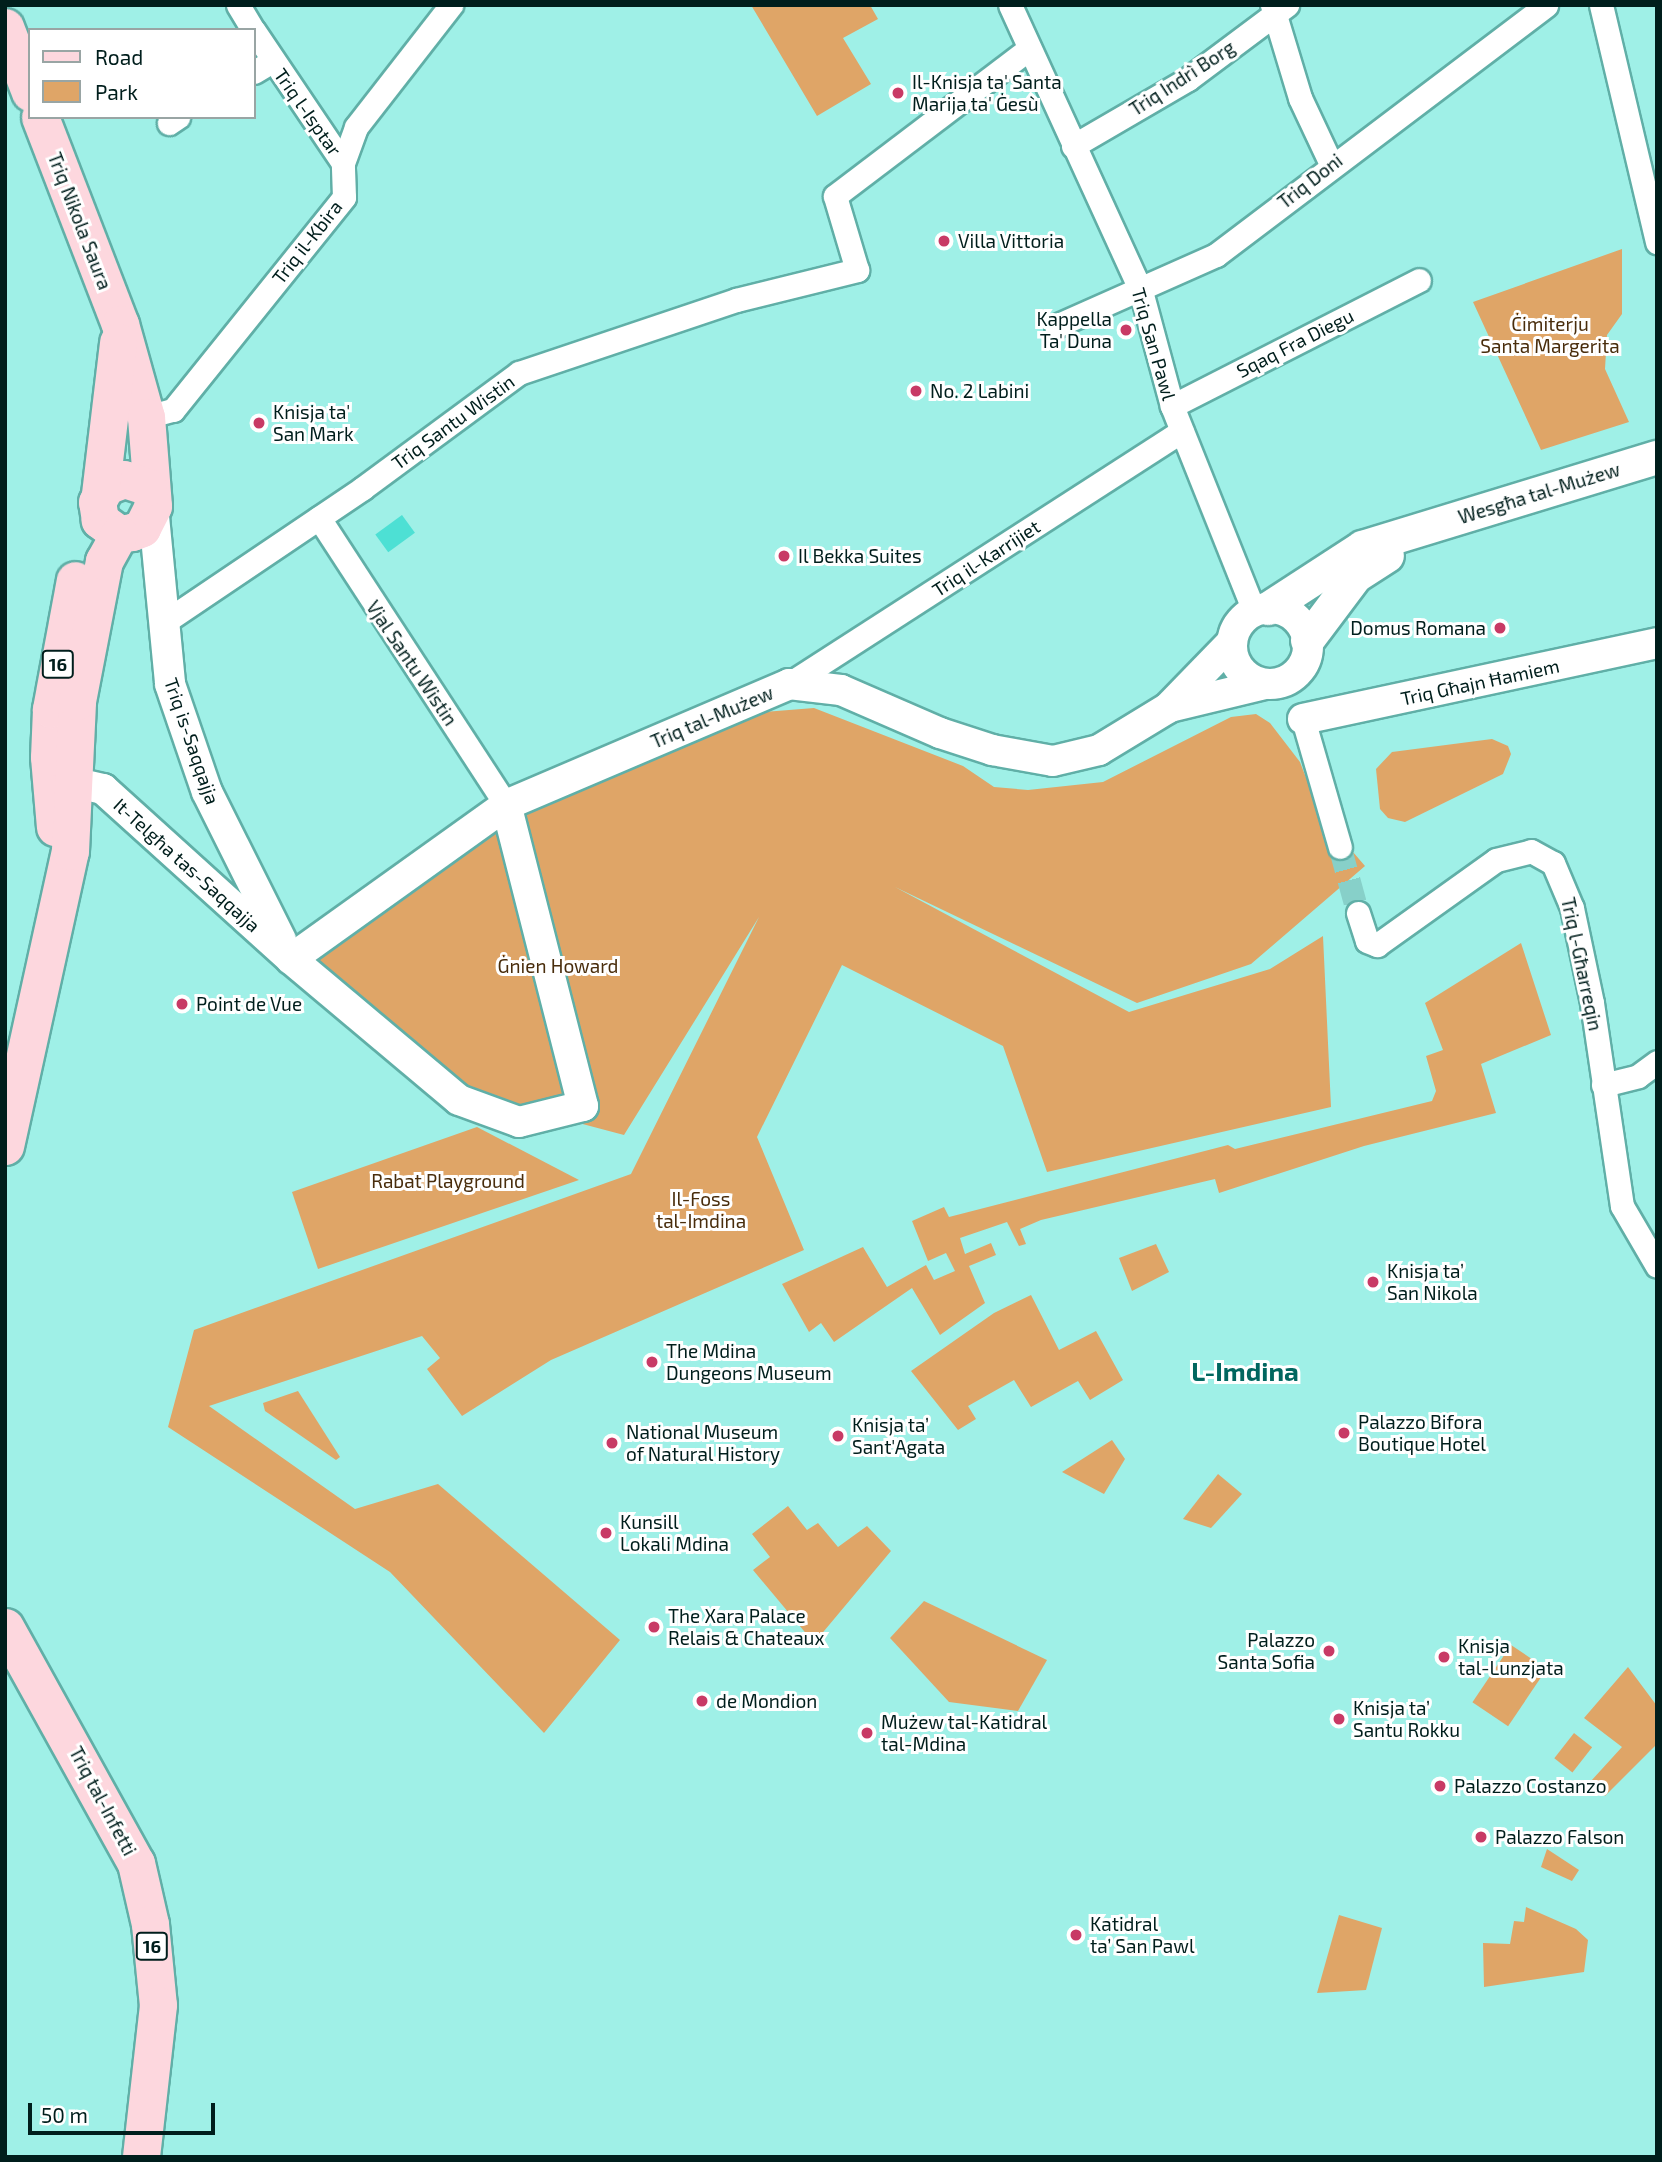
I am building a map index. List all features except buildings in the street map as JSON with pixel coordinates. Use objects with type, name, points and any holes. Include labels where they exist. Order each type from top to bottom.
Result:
[{"type":"main road","points":[[5,27],[28,87]]},
{"type":"main road","name":"Triq Nikola Saura","points":[[41,119],[120,324],[146,417],[151,496]]},
{"type":"main road","name":"Triq Nikola Saura","points":[[105,513],[106,458],[120,324]]},
{"type":"main road","points":[[106,458],[146,417]]},
{"type":"main road","name":"Wesgħa tal-Mużew","points":[[1261,609],[1362,547],[1421,532],[1657,457]]},
{"type":"main road","points":[[124,479],[151,496],[142,528],[105,513],[106,486],[124,479]]},
{"type":"main road","name":"16","points":[[5,1146],[57,898],[70,851],[77,783],[77,701],[104,561],[105,513]]},
{"type":"main road","name":"16","points":[[57,898],[51,709],[78,562],[105,513]]},
{"type":"main road","name":"Wesgħa tal-Mużew","points":[[1287,669],[1355,576],[1421,532]]},
{"type":"main road","name":"Triq tal-Infetti","points":[[5,1627],[136,1863],[150,1924],[158,2005],[141,2157]]},
{"type":"street","name":"Triq l-Isptar","points":[[238,5],[252,28]]},
{"type":"street","name":"Triq il-Kbira","points":[[146,417],[173,410],[344,197],[343,163],[356,127],[451,5]]},
{"type":"street","name":"Triq San Pawl","points":[[1010,5],[1141,291],[1172,405],[1228,547],[1261,609]]},
{"type":"street","name":"Triq Doni","points":[[1056,326],[1141,291],[1216,255],[1331,164],[1546,5]]},
{"type":"street","points":[[1601,5],[1657,242]]},
{"type":"street","points":[[1277,9],[1300,98],[1331,164]]},
{"type":"street","name":"Triq Indrì Borg","points":[[1073,146],[1188,79],[1277,9]]},
{"type":"street","name":"Triq l-Isptar","points":[[256,41],[263,66],[343,163]]},
{"type":"street","name":"Triq Santu Wistin","points":[[163,623],[319,519],[519,373],[736,300],[858,270],[835,196],[1029,49]]},
{"type":"street","name":"Sqaq Fra Diegu","points":[[1172,405],[1419,280]]},
{"type":"street","name":"Triq il-Karrijiet","points":[[789,684],[1182,431]]},
{"type":"street","name":"Triq is-Saqqajja","points":[[151,496],[170,684],[207,792],[291,959]]},
{"type":"street","name":"Vjal Santu Wistin","points":[[319,519],[506,805]]},
{"type":"street","points":[[1261,609],[1289,613],[1287,669],[1339,847]]},
{"type":"street","name":"Triq tal-Mużew","points":[[1168,708],[1231,643],[1238,624],[1261,609]]},
{"type":"street","points":[[1231,643],[1237,666],[1287,669]]},
{"type":"street","name":"Triq Għajn Ħamiem","points":[[1303,719],[1657,643]]},
{"type":"street","name":"Triq tal-Mużew","points":[[291,959],[506,805],[789,684],[841,690],[940,733],[992,750],[1053,761],[1099,750],[1168,708],[1287,669]]},
{"type":"street","name":"It-Telgħa tas-Saqqajja","points":[[77,783],[103,789],[291,959],[459,1100],[519,1122],[583,1107],[506,805]]},
{"type":"street","name":"Triq l-Għarreqin","points":[[1358,913],[1367,941],[1377,945],[1496,860],[1513,853],[1544,854],[1563,879],[1572,908],[1622,1206],[1657,1266]]},
{"type":"street","points":[[1603,1085],[1639,1076],[1657,1062]]},
{"type":"green space","points":[[751,5],[870,5],[878,19],[843,38],[871,84],[817,116]]},
{"type":"green space","name":"Ċimiterju Santa Margerita","points":[[1622,249],[1622,314],[1607,335],[1605,369],[1629,422],[1541,450],[1473,302]]},
{"type":"green space","points":[[814,708],[963,766],[994,787],[1028,790],[1103,782],[1231,717],[1256,714],[1270,723],[1300,762],[1333,848],[1347,845],[1365,866],[1251,964],[1137,1003],[895,887],[1129,1012],[1270,969],[1323,936],[1331,1107],[1047,1172],[1003,1046],[842,965],[757,1137],[804,1250],[551,1360],[462,1416],[427,1369],[440,1358],[422,1336],[209,1406],[355,1509],[438,1484],[620,1640],[544,1733],[390,1572],[168,1427],[194,1330],[631,1174],[759,917],[624,1135],[466,1093],[301,960],[524,814],[764,712]]},
{"type":"green space","points":[[1492,739],[1508,746],[1511,754],[1503,774],[1405,822],[1388,818],[1380,809],[1376,769],[1392,752]]},
{"type":"green space","points":[[1521,943],[1551,1035],[1481,1064],[1496,1113],[1364,1146],[1219,1193],[1215,1179],[1041,1220],[1020,1229],[1026,1244],[1019,1246],[1007,1222],[960,1238],[965,1254],[991,1243],[996,1255],[969,1266],[985,1303],[940,1335],[912,1288],[834,1342],[821,1323],[809,1332],[782,1284],[863,1247],[887,1287],[926,1265],[934,1280],[955,1271],[946,1253],[928,1261],[912,1221],[944,1207],[949,1217],[1228,1145],[1235,1149],[1432,1101],[1436,1091],[1426,1056],[1443,1050],[1425,1003]]},
{"type":"green space","name":"Rabat Playground","points":[[477,1127],[579,1180],[318,1269],[292,1192]]},
{"type":"green space","points":[[1156,1244],[1169,1272],[1132,1291],[1119,1258]]},
{"type":"green space","points":[[1031,1295],[1059,1350],[1096,1331],[1123,1380],[1090,1400],[1078,1381],[1031,1407],[1014,1380],[968,1406],[976,1419],[958,1430],[911,1371],[994,1313]]},
{"type":"green space","points":[[298,1391],[340,1457],[336,1460],[265,1411],[263,1403]]},
{"type":"green space","points":[[1112,1440],[1125,1459],[1104,1494],[1062,1472]]},
{"type":"green space","points":[[1218,1474],[1242,1494],[1211,1528],[1183,1519]]},
{"type":"green space","points":[[788,1506],[807,1530],[818,1523],[838,1547],[867,1526],[891,1551],[814,1643],[753,1570],[770,1557],[752,1534]]},
{"type":"green space","points":[[924,1601],[1047,1660],[1018,1711],[949,1702],[890,1638]]},
{"type":"green space","points":[[1511,1645],[1547,1669],[1508,1726],[1472,1702]]},
{"type":"green space","points":[[1628,1667],[1657,1706],[1657,1744],[1605,1796],[1591,1781],[1622,1747],[1584,1718]]},
{"type":"green space","points":[[1574,1733],[1592,1747],[1572,1772],[1554,1758]]},
{"type":"green space","points":[[1547,1849],[1579,1870],[1572,1881],[1541,1867]]},
{"type":"green space","points":[[1526,1907],[1576,1929],[1588,1940],[1584,1972],[1484,1987],[1483,1943],[1510,1944],[1514,1921],[1524,1922]]},
{"type":"green space","points":[[1339,1915],[1382,1928],[1366,1990],[1317,1993]]},
{"type":"water","points":[[402,515],[415,533],[388,552],[375,534]]},
{"type":"tunnel","points":[[1340,847],[1358,913]]},
{"type":"place","name":"Il-Knisja ta' Santa Marija ta' Ġesù","points":[[898,93]]},
{"type":"place","name":"Villa Vittoria","points":[[944,241]]},
{"type":"place","name":"Kappella Ta' Duna","points":[[1126,330]]},
{"type":"place","name":"No. 2 Labini","points":[[916,391]]},
{"type":"place","name":"Knisja ta' San Mark","points":[[259,423]]},
{"type":"place","name":"Il Bekka Suites","points":[[784,556]]},
{"type":"place","name":"Domus Romana","points":[[1500,628]]},
{"type":"place","name":"Point de Vue","points":[[182,1004]]},
{"type":"place","name":"Knisja ta’ San Nikola","points":[[1373,1282]]},
{"type":"place","name":"The Mdina Dungeons Museum","points":[[652,1362]]},
{"type":"place","name":"Palazzo Bifora Boutique Hotel","points":[[1344,1433]]},
{"type":"place","name":"Knisja ta’ Sant'Agata","points":[[838,1436]]},
{"type":"place","name":"National Museum of Natural History","points":[[612,1443]]},
{"type":"place","name":"Kunsill Lokali Mdina","points":[[606,1533]]},
{"type":"place","name":"The Xara Palace Relais & Chateaux","points":[[654,1627]]},
{"type":"place","name":"Palazzo Santa Sofia","points":[[1329,1651]]},
{"type":"place","name":"Knisja tal-Lunzjata","points":[[1444,1657]]},
{"type":"place","name":"de Mondion","points":[[702,1701]]},
{"type":"place","name":"Knisja ta’ Santu Rokku","points":[[1339,1719]]},
{"type":"place","name":"Mużew tal-Katidral tal-Mdina","points":[[867,1733]]},
{"type":"place","name":"Palazzo Costanzo","points":[[1440,1786]]},
{"type":"place","name":"Palazzo Falson","points":[[1481,1837]]},
{"type":"place","name":"Katidral ta’ San Pawl","points":[[1076,1935]]},
{"type":"district","name":"L-Imdina","points":[[1245,1371]]},
{"type":"park label","name":"Ġnien Howard","points":[[558,966]]},
{"type":"park label","name":"Il-Foss tal-Imdina","points":[[701,1210]]}]
